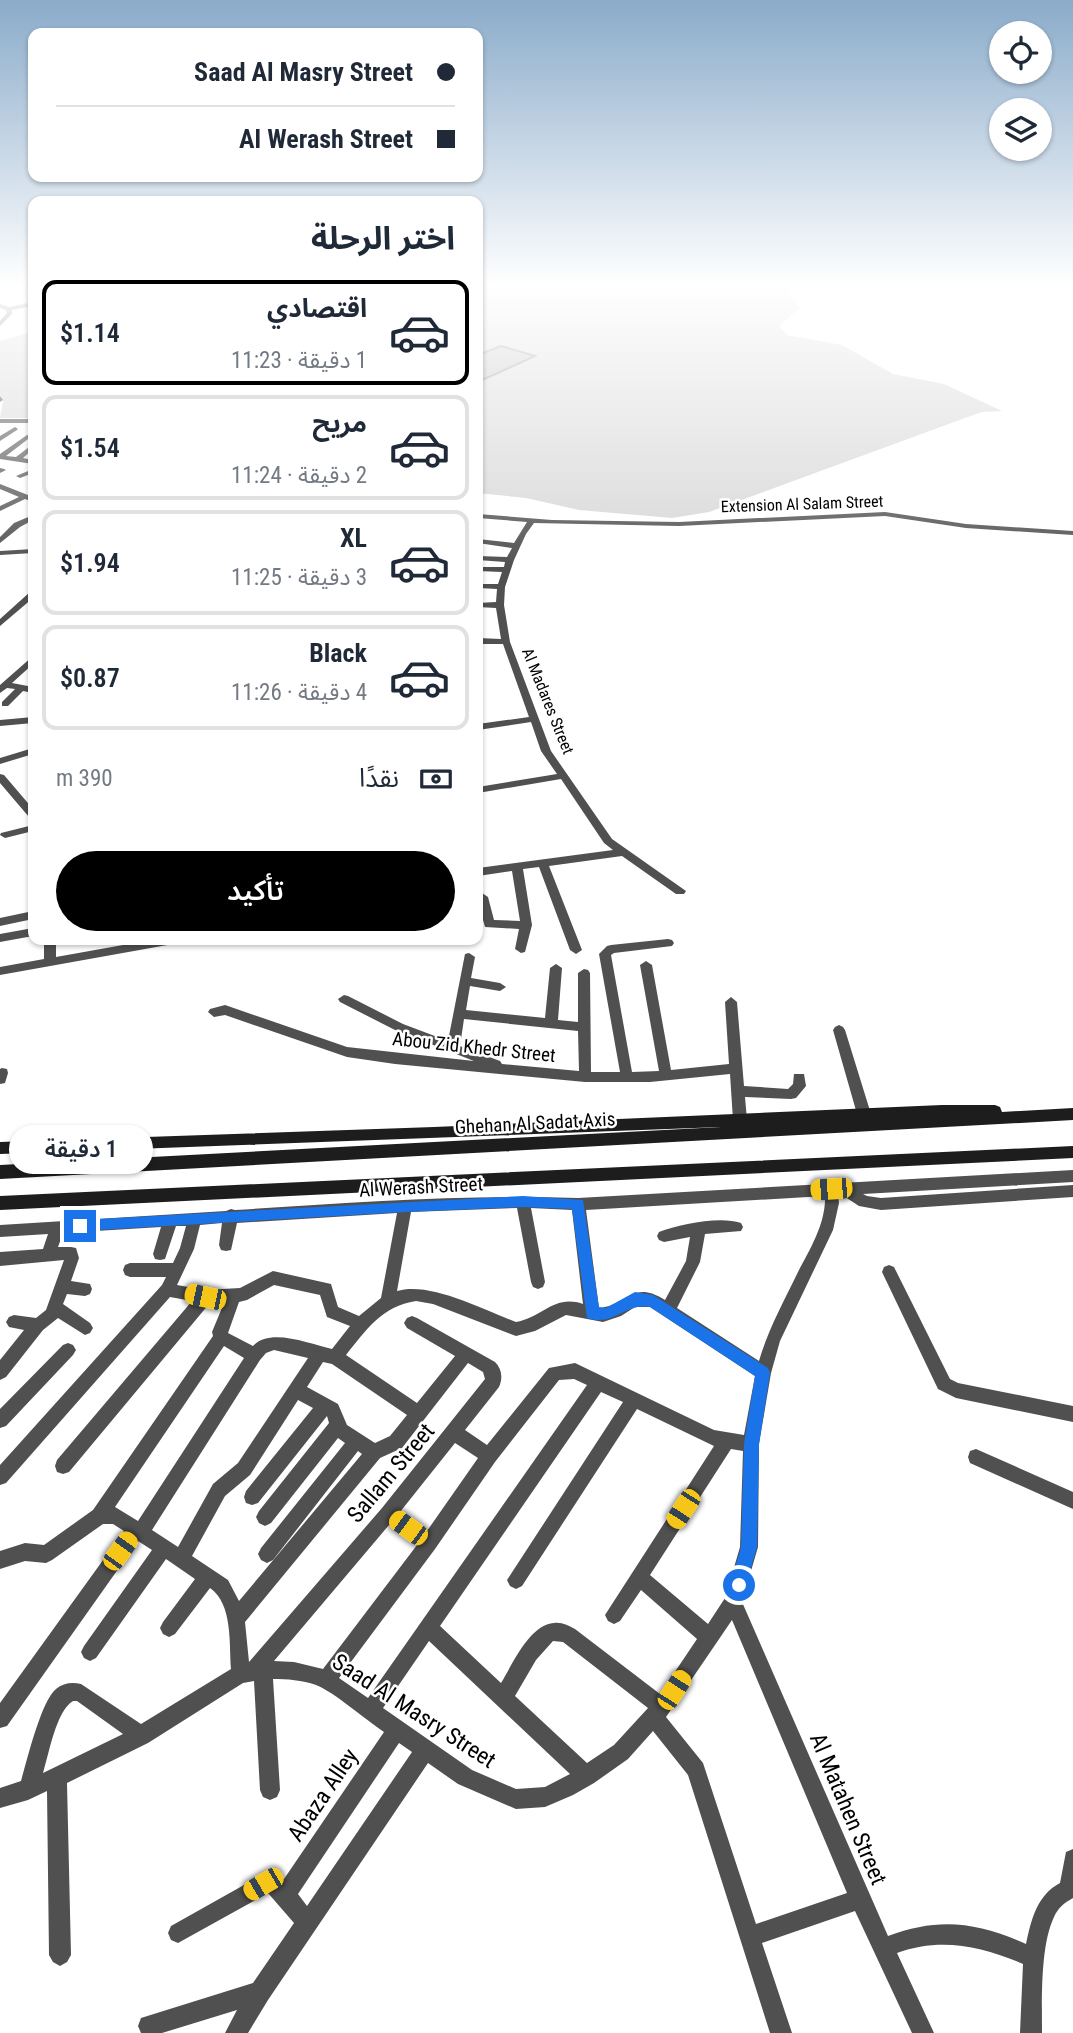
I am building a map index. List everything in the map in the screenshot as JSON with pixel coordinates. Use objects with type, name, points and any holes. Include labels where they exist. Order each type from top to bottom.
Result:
[{"type":"main road","points":[[0,1148],[978,1110],[1034,1117]]},
{"type":"main road","name":"Ghehan Al Sadat Axis","points":[[0,1172],[1073,1114]]},
{"type":"main road","points":[[0,1203],[1073,1152]]},
{"type":"street","points":[[0,421],[28,421]]},
{"type":"street","points":[[0,439],[15,429]]},
{"type":"street","points":[[0,457],[28,437]]},
{"type":"street","points":[[0,448],[12,449]]},
{"type":"street","points":[[17,460],[28,450]]},
{"type":"street","points":[[0,457],[28,461]]},
{"type":"street","points":[[20,476],[28,473]]},
{"type":"street","points":[[0,486],[28,498]]},
{"type":"street","points":[[0,509],[24,496]]},
{"type":"street","name":"Extension Al Salam Street","points":[[483,516],[532,521],[679,524],[885,514],[967,526],[1073,533]]},
{"type":"street","points":[[0,541],[11,530],[28,520]]},
{"type":"street","name":"Al Madares Street","points":[[532,521],[508,565],[501,587],[500,605],[506,642],[546,751],[608,841],[680,891]]},
{"type":"street","points":[[0,530],[11,530]]},
{"type":"street","points":[[483,542],[517,546]]},
{"type":"street","points":[[0,553],[28,551]]},
{"type":"street","points":[[483,559],[508,565]]},
{"type":"street","points":[[483,568],[508,565]]},
{"type":"street","points":[[483,586],[501,587]]},
{"type":"street","points":[[0,623],[28,598]]},
{"type":"street","points":[[483,605],[500,605]]},
{"type":"street","points":[[483,641],[506,642]]},
{"type":"street","points":[[3,687],[28,664]]},
{"type":"street","points":[[3,687],[28,689]]},
{"type":"street","points":[[5,704],[22,688]]},
{"type":"street","points":[[483,726],[534,719]]},
{"type":"street","points":[[0,723],[28,720]]},
{"type":"street","points":[[0,761],[28,753]]},
{"type":"street","points":[[483,789],[563,776]]},
{"type":"street","points":[[0,777],[28,808]]},
{"type":"street","points":[[5,835],[28,829]]},
{"type":"street","points":[[483,871],[622,852]]},
{"type":"street","points":[[543,863],[576,950]]},
{"type":"street","points":[[517,867],[526,925],[521,949]]},
{"type":"street","points":[[483,901],[489,924],[526,925]]},
{"type":"street","points":[[0,922],[28,916]]},
{"type":"street","points":[[0,938],[28,933]]},
{"type":"street","points":[[627,1077],[604,954],[611,948],[667,943]]},
{"type":"street","points":[[50,945],[50,960]]},
{"type":"street","points":[[0,971],[142,945]]},
{"type":"street","points":[[453,1049],[469,957]]},
{"type":"street","points":[[646,965],[666,1075]]},
{"type":"street","points":[[551,1025],[556,968]]},
{"type":"street","points":[[584,973],[585,1077]]},
{"type":"street","points":[[465,981],[500,987]]},
{"type":"street","points":[[344,999],[399,1027],[513,1071]]},
{"type":"street","points":[[731,1002],[740,1120]]},
{"type":"street","name":"Abou Zid Khedr Street","points":[[214,1012],[225,1010],[346,1052],[513,1071],[585,1077],[627,1077],[737,1068]]},
{"type":"street","points":[[459,1014],[584,1027]]},
{"type":"street","points":[[839,1030],[864,1114]]},
{"type":"street","points":[[739,1091],[792,1094],[800,1086],[799,1078]]},
{"type":"street","name":"Al Werash Street","points":[[0,1232],[231,1215],[523,1202],[578,1204],[1073,1176]]},
{"type":"street","name":"Al Werash Street","points":[[837,1188],[864,1202],[881,1204],[1073,1191]]},
{"type":"street","name":"Saad Al Masry Street","points":[[252,1672],[287,1668],[326,1680],[465,1777],[516,1799],[545,1797],[587,1776],[621,1752],[658,1711],[733,1602],[749,1547],[751,1444],[763,1373],[773,1340],[827,1230],[837,1188]]},
{"type":"street","points":[[523,1202],[538,1282]]},
{"type":"street","points":[[578,1204],[592,1314]]},
{"type":"street","points":[[388,1300],[405,1206]]},
{"type":"street","points":[[226,1245],[231,1215]]},
{"type":"street","points":[[0,1477],[167,1290],[178,1270],[195,1218]]},
{"type":"street","points":[[160,1254],[171,1219]]},
{"type":"street","points":[[55,1254],[50,1245],[58,1227]]},
{"type":"street","points":[[664,1236],[691,1233],[699,1229],[736,1227]]},
{"type":"street","points":[[667,1311],[693,1262],[699,1229]]},
{"type":"street","points":[[0,1259],[69,1252],[72,1255],[52,1315],[38,1325],[0,1371]]},
{"type":"street","points":[[130,1270],[178,1270]]},
{"type":"street","points":[[889,1272],[944,1384],[956,1390],[1073,1414]]},
{"type":"street","points":[[167,1290],[205,1297],[234,1296],[249,1292],[274,1278],[320,1286],[329,1295],[332,1312],[362,1324]]},
{"type":"street","points":[[61,1287],[85,1289]]},
{"type":"street","points":[[181,1558],[219,1490],[244,1469],[296,1390],[328,1355],[388,1300],[399,1296],[422,1294],[516,1329],[531,1326],[565,1308],[592,1314],[607,1314],[635,1298],[653,1301],[763,1373]]},
{"type":"street","points":[[0,1559],[25,1552],[46,1554],[99,1516],[221,1337],[220,1332],[234,1296]]},
{"type":"street","points":[[63,1466],[205,1297]]},
{"type":"street","points":[[55,1307],[85,1328]]},
{"type":"street","points":[[14,1322],[38,1325]]},
{"type":"street","name":"Sallam Street","points":[[252,1672],[388,1514],[493,1382],[493,1371],[412,1323]]},
{"type":"street","points":[[221,1337],[255,1355]]},
{"type":"street","points":[[3,1708],[139,1530],[261,1347],[274,1343],[328,1355],[419,1415]]},
{"type":"street","points":[[0,1420],[68,1350]]},
{"type":"street","points":[[237,1618],[374,1452],[396,1442],[467,1354]]},
{"type":"street","points":[[326,1680],[429,1543],[489,1456],[555,1373],[575,1371],[695,1430],[727,1441],[751,1444]]},
{"type":"street","points":[[371,1709],[599,1382]]},
{"type":"street","points":[[296,1390],[325,1406],[335,1415],[337,1426],[374,1452]]},
{"type":"street","points":[[516,1580],[634,1399]]},
{"type":"street","points":[[252,1497],[325,1406]]},
{"type":"street","points":[[265,1517],[337,1426]]},
{"type":"street","points":[[454,1433],[489,1456]]},
{"type":"street","points":[[267,1554],[357,1440]]},
{"type":"street","points":[[614,1615],[727,1441]]},
{"type":"street","points":[[976,1457],[1073,1501]]},
{"type":"street","points":[[388,1514],[429,1543]]},
{"type":"street","points":[[99,1516],[116,1516],[139,1530],[222,1586],[232,1600],[252,1672],[270,1790]]},
{"type":"street","points":[[90,1651],[164,1546]]},
{"type":"street","points":[[169,1628],[208,1576]]},
{"type":"street","points":[[639,1577],[709,1637]]},
{"type":"street","name":"Al Matahen Street","points":[[733,1602],[860,1899],[923,2033]]},
{"type":"street","points":[[428,1627],[587,1776]]},
{"type":"street","points":[[503,1698],[538,1641],[547,1633],[558,1631],[569,1635],[658,1711],[696,1770],[781,2033]]},
{"type":"street","points":[[0,1798],[57,1778],[141,1735],[252,1672]]},
{"type":"street","points":[[28,1790],[54,1707],[62,1696],[72,1691],[81,1693],[141,1735]]},
{"type":"street","name":"Abaza Alley","points":[[286,1897],[289,1888],[397,1729]]},
{"type":"street","points":[[236,2033],[260,1992],[425,1750]]},
{"type":"street","points":[[57,1778],[60,1955]]},
{"type":"street","points":[[1031,2033],[1034,1958],[1043,1915],[1054,1898],[1071,1890],[1073,1859]]},
{"type":"street","points":[[178,1933],[267,1882],[274,1884],[307,1922]]},
{"type":"street","points":[[750,1937],[860,1899]]},
{"type":"street","points":[[883,1948],[909,1937],[939,1932],[970,1934],[1002,1943],[1034,1958]]},
{"type":"street","points":[[149,2026],[260,1992]]},
{"type":"shaded area","points":[[0,380],[28,380],[28,418],[0,418],[3,401],[0,395]]},
{"type":"shaded area","points":[[483,380],[923,380],[944,384],[1002,411],[982,412],[709,512],[672,518],[579,510],[526,498],[483,494]]},
{"type":"route","points":[[80,1226],[405,1206],[523,1202],[578,1204],[592,1314],[607,1314],[635,1298],[653,1301],[763,1373],[751,1444],[749,1547],[739,1585]]}]
